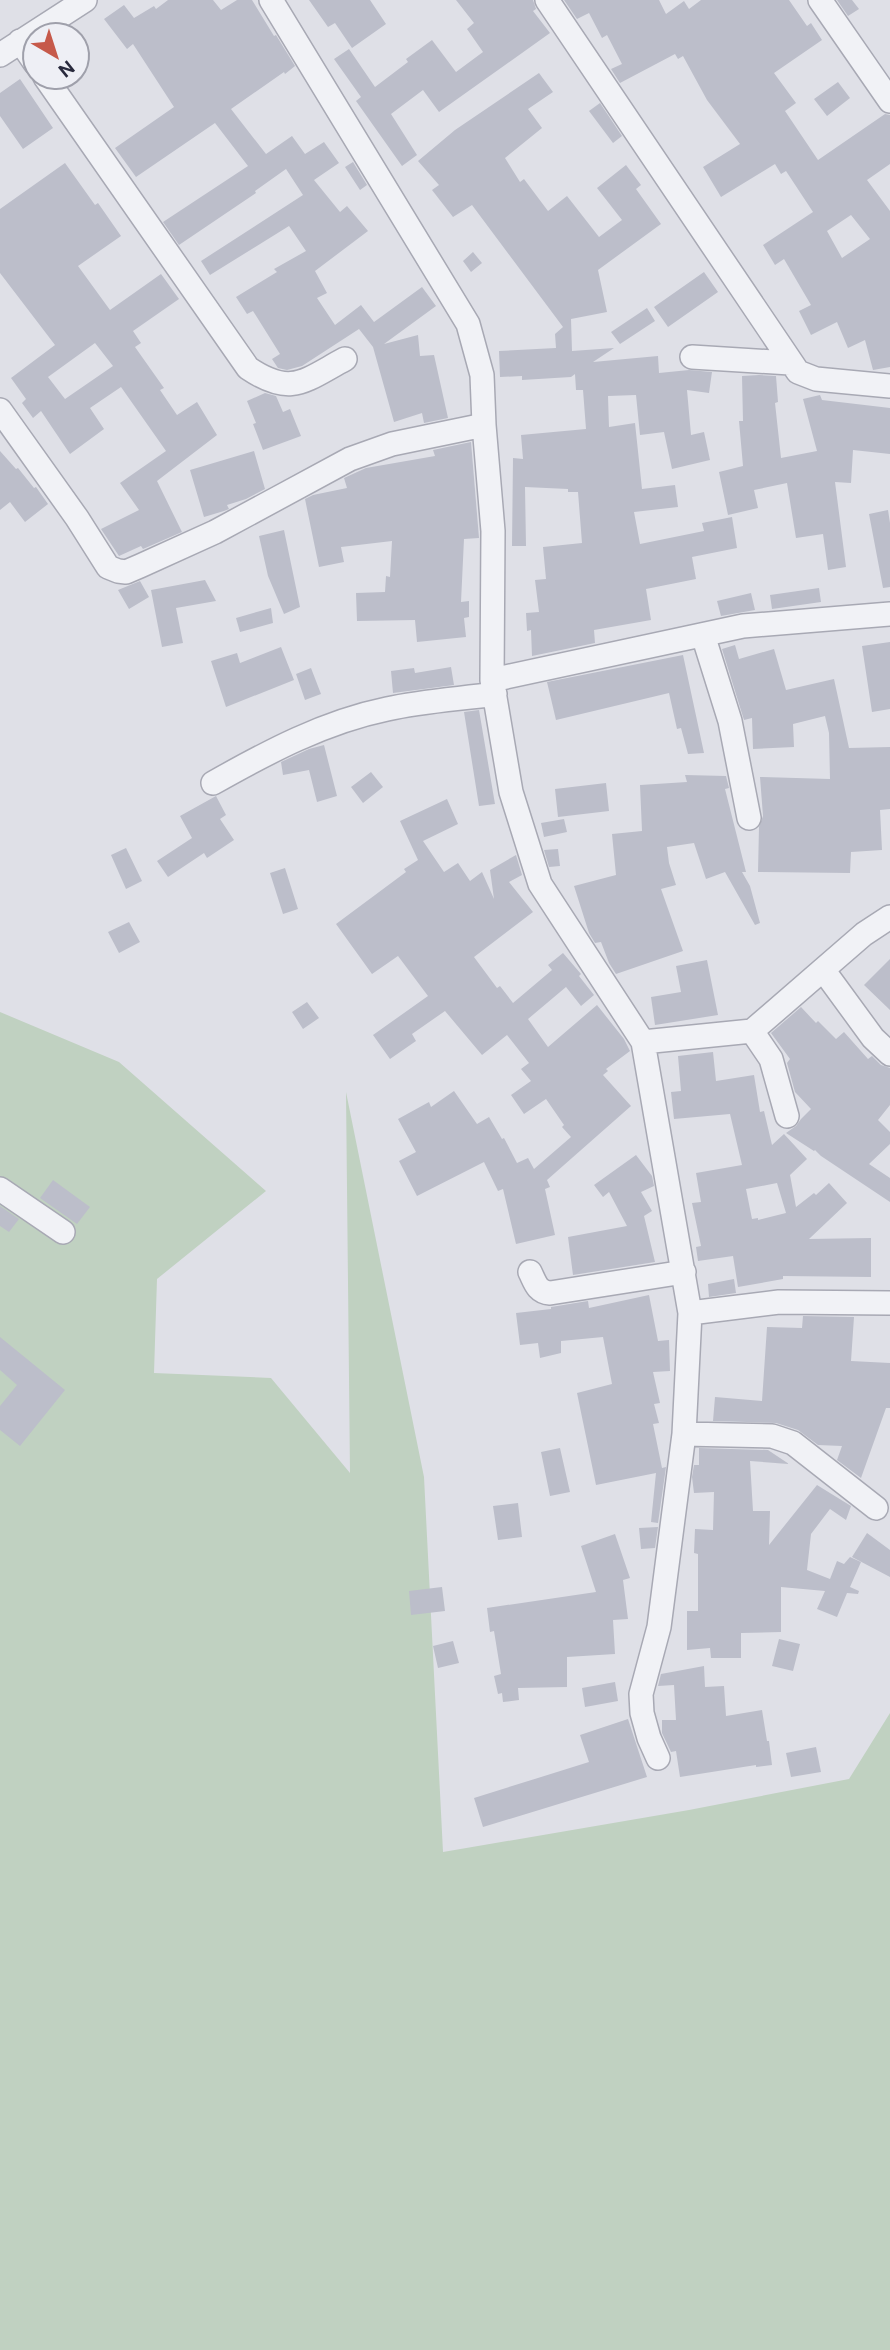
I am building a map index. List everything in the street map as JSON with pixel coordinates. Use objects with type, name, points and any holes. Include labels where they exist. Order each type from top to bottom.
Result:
[{"type":"street","points":[[0,55],[85,0]]},
{"type":"street","points":[[271,0],[468,324],[482,375],[493,531],[494,687],[511,792],[540,884],[643,1042],[690,1313],[684,1434],[659,1627],[641,1694],[642,1713],[658,1758]]},
{"type":"street","points":[[547,0],[790,363],[798,372],[816,379],[890,386]]},
{"type":"street","points":[[820,0],[890,102]]},
{"type":"street","points":[[55,91],[248,368],[272,382],[285,385],[302,382],[345,359]]},
{"type":"street","points":[[692,357],[790,363]]},
{"type":"street","points":[[0,410],[77,518],[108,567],[126,572],[215,532],[351,459],[392,444],[484,425]]},
{"type":"street","points":[[213,783],[265,753],[322,728],[387,709],[494,687],[743,626],[890,614]]},
{"type":"street","points":[[703,635],[730,721],[749,818]]},
{"type":"street","points":[[643,1042],[752,1031],[864,934],[890,917]]},
{"type":"street","points":[[824,971],[867,1029],[890,1054]]},
{"type":"street","points":[[752,1031],[771,1059],[787,1116]]},
{"type":"street","points":[[0,1189],[63,1232]]},
{"type":"street","points":[[530,1272],[538,1289],[550,1293],[684,1272]]},
{"type":"street","points":[[690,1313],[779,1302],[890,1303]]},
{"type":"street","points":[[684,1434],[772,1436],[784,1439],[876,1508]]},
{"type":"green space","points":[[0,1012],[119,1062],[266,1191],[157,1279],[154,1373],[271,1378],[350,1473],[346,1092],[424,1477],[443,1852],[689,1810],[849,1779],[890,1713],[890,2350],[0,2350]]},
{"type":"building","points":[[168,0],[213,0],[221,10],[237,0],[252,0],[274,36],[276,35],[295,66],[231,109],[266,154],[292,136],[305,154],[324,142],[339,163],[314,180],[340,212],[347,206],[368,231],[315,271],[327,293],[317,298],[335,325],[361,305],[374,322],[422,287],[436,306],[384,344],[418,335],[420,356],[434,355],[448,418],[424,423],[422,413],[394,422],[373,347],[359,329],[302,366],[287,370],[278,368],[272,359],[280,354],[253,311],[247,314],[236,297],[277,272],[274,269],[306,251],[289,226],[210,275],[201,261],[303,195],[286,169],[255,191],[256,193],[179,245],[163,222],[248,166],[215,123],[136,177],[115,148],[174,107],[133,44],[127,49],[104,19],[124,5],[134,18],[154,6],[156,9]]},
{"type":"building","points":[[309,0],[370,0],[386,24],[352,48],[335,23],[328,27]]},
{"type":"building","points":[[456,0],[533,0],[536,9],[533,11],[550,33],[439,112],[423,90],[391,114],[417,155],[402,166],[356,101],[361,97],[334,59],[349,49],[375,87],[432,40],[456,72],[483,52],[467,29],[474,23]]},
{"type":"building","points":[[564,0],[659,0],[666,14],[684,1],[689,9],[701,0],[789,0],[807,26],[811,23],[822,40],[774,73],[796,103],[785,111],[818,160],[885,114],[890,115],[890,164],[867,180],[890,211],[890,367],[873,370],[865,340],[848,348],[837,322],[811,335],[799,311],[811,305],[784,259],[775,265],[763,245],[813,212],[786,171],[781,174],[775,164],[721,197],[703,167],[740,144],[707,100],[683,56],[678,59],[675,54],[620,83],[611,69],[622,64],[607,35],[602,38],[589,13],[577,19]],"holes":[[[851,215],[870,239],[842,258],[827,231]]]},
{"type":"building","points":[[837,0],[852,0],[859,9],[848,16]]},
{"type":"building","points":[[539,73],[553,92],[528,109],[542,128],[505,158],[520,182],[524,179],[548,211],[567,196],[599,237],[622,220],[597,188],[626,165],[641,185],[636,189],[661,224],[598,270],[607,312],[571,319],[572,351],[614,348],[593,362],[658,356],[659,373],[689,370],[712,372],[709,393],[687,390],[691,435],[704,432],[710,460],[672,469],[664,432],[640,435],[636,395],[608,396],[609,427],[635,423],[642,489],[675,485],[678,507],[634,512],[640,544],[704,531],[702,523],[732,517],[737,548],[692,557],[696,579],[646,589],[651,620],[594,630],[595,643],[532,656],[531,630],[527,631],[526,613],[539,612],[535,580],[546,579],[543,547],[582,543],[578,492],[525,487],[526,546],[512,546],[513,458],[523,459],[521,435],[586,429],[583,390],[576,390],[575,374],[571,377],[522,380],[522,376],[500,377],[499,351],[556,348],[555,334],[563,327],[472,205],[453,217],[432,190],[439,185],[418,161],[455,130]]},
{"type":"building","points":[[20,79],[21,91],[28,91],[53,128],[23,149],[0,116],[0,93]]},
{"type":"building","points":[[838,82],[850,98],[827,116],[814,99]]},
{"type":"building","points":[[600,103],[622,136],[613,143],[589,111]]},
{"type":"building","points":[[353,162],[367,185],[360,190],[345,167]]},
{"type":"building","points":[[65,163],[121,236],[78,266],[110,310],[161,274],[179,299],[133,331],[141,343],[135,347],[164,388],[160,390],[177,415],[197,402],[217,435],[157,481],[182,532],[119,556],[101,529],[139,510],[120,483],[166,451],[121,387],[90,408],[104,429],[70,454],[41,411],[33,418],[22,403],[26,399],[11,378],[55,345],[0,273],[0,209]],"holes":[[[95,343],[113,366],[65,399],[48,377]]]},
{"type":"building","points":[[473,252],[482,263],[471,272],[463,261]]},
{"type":"building","points":[[704,272],[718,292],[668,327],[654,307]]},
{"type":"building","points":[[647,308],[655,321],[620,344],[611,332]]},
{"type":"building","points":[[742,376],[776,376],[778,402],[775,403],[781,458],[817,451],[803,399],[820,395],[822,400],[890,408],[890,454],[853,450],[851,483],[835,482],[846,567],[828,570],[823,534],[796,538],[787,483],[754,490],[758,508],[728,515],[719,472],[743,466],[739,421],[743,421]]},
{"type":"building","points":[[265,393],[276,396],[283,412],[290,409],[301,436],[263,450],[247,401]]},
{"type":"building","points":[[471,442],[479,538],[464,539],[461,602],[469,601],[469,617],[464,618],[466,637],[417,642],[415,620],[357,621],[356,593],[385,592],[386,576],[390,577],[392,541],[341,547],[344,562],[319,567],[305,499],[347,488],[344,478],[366,468],[435,456],[433,450]]},
{"type":"building","points":[[0,451],[34,488],[36,487],[48,504],[25,522],[10,502],[0,510]]},
{"type":"building","points":[[254,451],[265,489],[227,505],[229,509],[204,517],[190,470]]},
{"type":"building","points":[[888,510],[890,587],[883,588],[869,514]]},
{"type":"building","points":[[284,530],[300,607],[284,614],[268,576],[259,536]]},
{"type":"building","points":[[205,580],[216,601],[176,608],[183,643],[162,647],[151,590]]},
{"type":"building","points":[[140,581],[149,597],[129,609],[118,590]]},
{"type":"building","points":[[819,588],[821,602],[772,609],[770,595]]},
{"type":"building","points":[[751,593],[755,610],[721,616],[717,601]]},
{"type":"building","points":[[271,608],[273,623],[240,632],[236,618]]},
{"type":"building","points":[[890,642],[890,709],[872,712],[862,646]]},
{"type":"building","points":[[735,645],[739,659],[774,649],[786,690],[834,679],[849,748],[890,747],[890,809],[880,810],[882,850],[851,852],[850,873],[758,872],[759,827],[763,816],[760,777],[830,779],[829,733],[825,716],[793,724],[794,747],[753,749],[752,718],[744,720],[722,649]]},
{"type":"building","points":[[281,647],[294,680],[226,707],[211,661],[237,653],[240,663]]},
{"type":"building","points":[[683,655],[704,753],[688,754],[681,728],[677,729],[669,693],[556,720],[547,682]]},
{"type":"building","points":[[451,667],[454,685],[393,693],[391,671],[414,668],[415,673]]},
{"type":"building","points":[[311,668],[321,694],[305,700],[296,674]]},
{"type":"building","points":[[479,710],[495,804],[479,806],[464,712]]},
{"type":"building","points":[[324,745],[337,796],[317,802],[309,770],[283,775],[281,762]]},
{"type":"building","points":[[371,772],[383,787],[363,803],[351,787]]},
{"type":"building","points":[[685,775],[726,776],[729,788],[725,789],[746,872],[742,872],[750,886],[760,923],[755,925],[725,872],[706,879],[694,843],[667,847],[676,885],[661,889],[683,951],[616,974],[601,942],[595,943],[589,933],[574,886],[616,875],[612,834],[642,831],[640,785],[687,782]]},
{"type":"building","points":[[606,783],[609,811],[558,817],[555,789]]},
{"type":"building","points":[[216,796],[226,815],[220,819],[234,840],[207,858],[204,853],[168,877],[157,861],[192,838],[180,816]]},
{"type":"building","points":[[447,799],[458,824],[423,841],[444,872],[458,863],[470,881],[482,872],[494,899],[490,870],[516,855],[522,875],[509,882],[533,912],[474,957],[497,988],[500,986],[513,1003],[552,970],[548,965],[563,953],[594,995],[581,1006],[566,987],[528,1019],[548,1047],[597,1005],[624,1039],[630,1051],[606,1069],[608,1071],[603,1075],[631,1106],[547,1180],[550,1187],[545,1189],[555,1235],[516,1244],[503,1189],[498,1191],[484,1162],[417,1196],[399,1161],[416,1152],[398,1119],[429,1102],[431,1107],[454,1091],[477,1124],[489,1117],[517,1163],[528,1158],[534,1169],[571,1137],[546,1099],[524,1114],[511,1095],[531,1081],[521,1069],[529,1063],[507,1035],[482,1055],[445,1011],[412,1034],[416,1041],[390,1059],[373,1035],[428,996],[398,956],[372,974],[336,924],[418,860],[400,821]]},
{"type":"building","points":[[564,819],[567,832],[544,837],[541,823]]},
{"type":"building","points":[[126,848],[142,881],[126,889],[111,855]]},
{"type":"building","points":[[558,849],[560,866],[549,867],[544,850]]},
{"type":"building","points":[[285,868],[298,909],[283,914],[270,873]]},
{"type":"building","points":[[129,922],[140,942],[119,953],[108,932]]},
{"type":"building","points":[[890,959],[890,1010],[864,985]]},
{"type":"building","points":[[707,960],[718,1015],[655,1025],[651,997],[681,992],[676,966]]},
{"type":"building","points":[[307,1002],[319,1018],[303,1029],[292,1012]]},
{"type":"building","points":[[801,1007],[836,1039],[844,1032],[868,1059],[872,1056],[881,1065],[890,1068],[890,1105],[878,1120],[890,1132],[890,1144],[869,1164],[890,1178],[890,1202],[786,1133],[811,1109],[795,1092],[787,1063],[790,1059],[771,1033]]},
{"type":"building","points":[[713,1052],[716,1081],[754,1075],[760,1112],[764,1111],[772,1145],[784,1134],[807,1159],[790,1175],[796,1207],[829,1183],[847,1203],[809,1239],[871,1238],[871,1277],[783,1276],[783,1279],[738,1287],[733,1256],[698,1261],[696,1247],[701,1246],[692,1203],[701,1202],[696,1173],[742,1165],[730,1114],[674,1119],[671,1092],[681,1091],[678,1056]],"holes":[[[777,1183],[786,1213],[752,1219],[746,1189]]]},
{"type":"building","points":[[636,1155],[652,1176],[654,1186],[641,1192],[652,1211],[644,1216],[655,1262],[573,1275],[568,1237],[627,1226],[609,1192],[603,1197],[594,1185]]},
{"type":"building","points":[[53,1180],[90,1207],[77,1224],[40,1198]]},
{"type":"building","points":[[0,1206],[19,1219],[9,1232],[0,1226]]},
{"type":"building","points":[[734,1279],[736,1293],[709,1297],[708,1284]]},
{"type":"building","points":[[649,1295],[658,1341],[669,1340],[670,1371],[653,1372],[660,1403],[654,1404],[659,1423],[653,1424],[662,1468],[666,1467],[658,1523],[651,1522],[656,1473],[596,1485],[577,1393],[612,1384],[603,1337],[561,1341],[561,1353],[540,1358],[538,1343],[520,1345],[516,1313],[588,1301],[589,1308]]},
{"type":"building","points":[[803,1316],[854,1317],[851,1361],[890,1363],[890,1408],[886,1408],[861,1478],[837,1460],[842,1446],[818,1445],[798,1430],[776,1423],[713,1421],[715,1397],[762,1401],[767,1327],[802,1328]]},
{"type":"building","points":[[0,1337],[65,1390],[20,1446],[0,1430],[0,1406],[17,1385],[0,1370]]},
{"type":"building","points":[[560,1448],[570,1492],[550,1496],[541,1452]]},
{"type":"building","points":[[699,1448],[768,1450],[789,1464],[750,1461],[753,1511],[770,1511],[769,1545],[817,1485],[851,1506],[846,1520],[830,1509],[811,1534],[807,1570],[830,1579],[837,1561],[844,1564],[850,1557],[861,1562],[850,1587],[859,1591],[858,1594],[847,1593],[837,1617],[817,1609],[825,1591],[781,1587],[781,1632],[741,1633],[741,1658],[711,1658],[710,1648],[687,1650],[687,1611],[698,1611],[695,1529],[713,1530],[714,1492],[694,1493],[692,1477],[694,1465],[699,1465]]},
{"type":"building","points":[[518,1503],[522,1537],[498,1540],[493,1506]]},
{"type":"building","points":[[658,1527],[655,1548],[641,1549],[639,1528]]},
{"type":"building","points":[[867,1533],[890,1550],[890,1577],[852,1557]]},
{"type":"building","points":[[615,1534],[630,1578],[623,1580],[628,1619],[613,1620],[615,1654],[567,1657],[567,1687],[518,1688],[519,1700],[503,1702],[502,1693],[498,1694],[494,1676],[501,1674],[487,1608],[596,1592],[581,1546]]},
{"type":"building","points":[[442,1587],[445,1611],[411,1615],[409,1591]]},
{"type":"building","points":[[779,1639],[800,1644],[793,1671],[772,1666]]},
{"type":"building","points":[[453,1641],[459,1663],[438,1668],[433,1646]]},
{"type":"building","points":[[704,1666],[705,1687],[724,1686],[726,1716],[762,1710],[772,1765],[680,1777],[676,1751],[671,1752],[662,1733],[662,1720],[676,1720],[674,1685],[658,1686],[661,1674]]},
{"type":"building","points":[[615,1682],[618,1701],[585,1707],[582,1688]]},
{"type":"building","points":[[628,1719],[647,1777],[483,1827],[474,1798],[589,1762],[580,1735]]},
{"type":"building","points":[[816,1747],[821,1772],[791,1777],[786,1753]]}]
